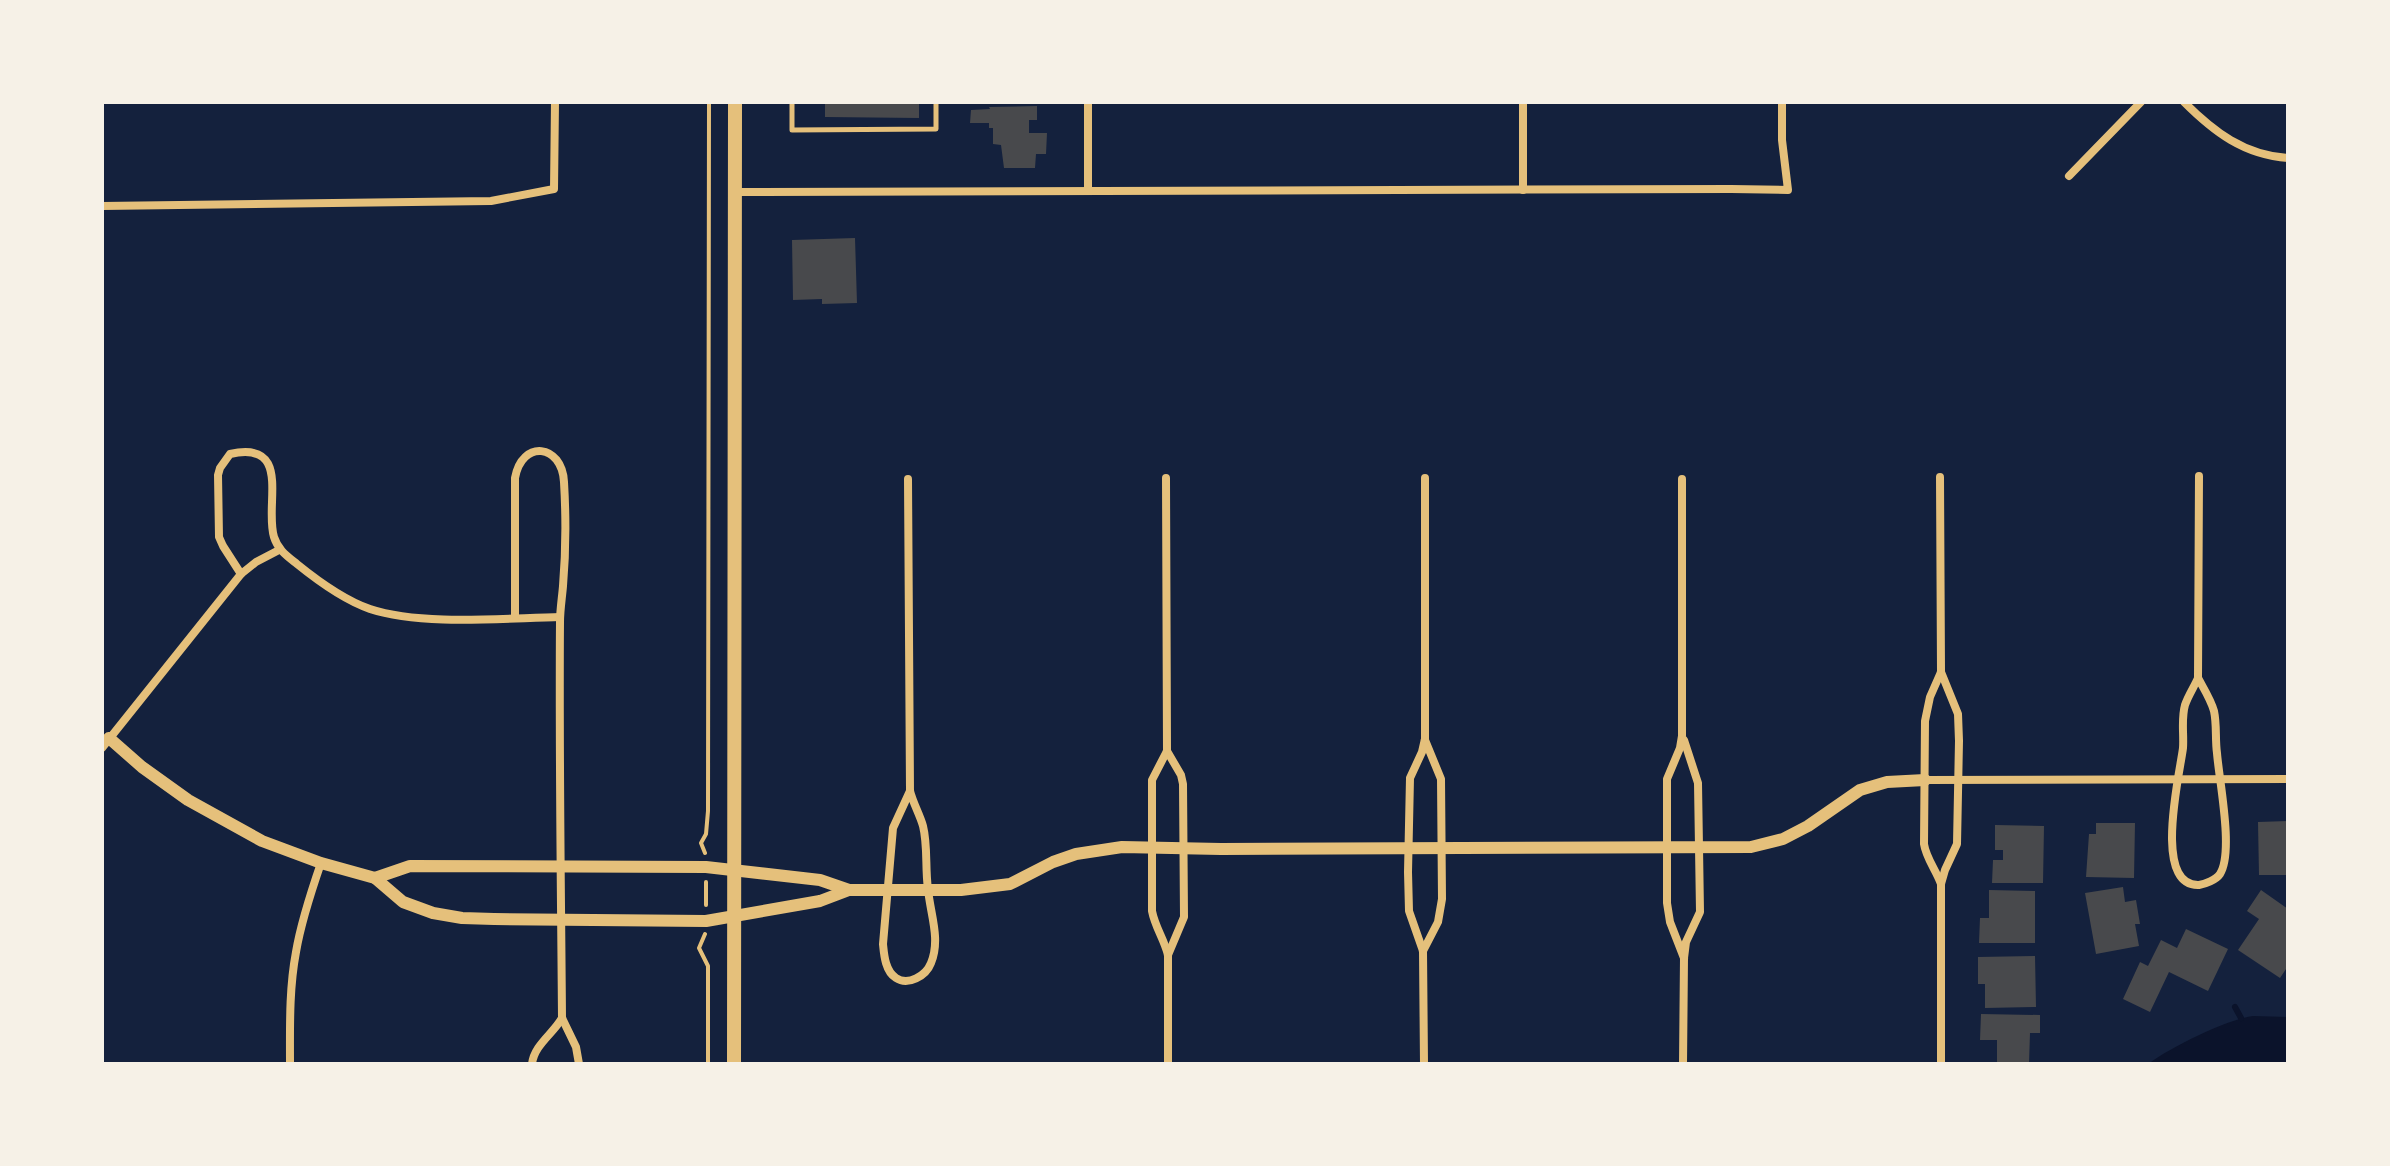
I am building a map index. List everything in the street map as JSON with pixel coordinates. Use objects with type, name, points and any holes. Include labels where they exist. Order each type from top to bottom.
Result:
[{"type":"main road","points":[[734,1064],[735,102]]},
{"type":"street","points":[[102,206],[491,201],[554,189],[555,102]]},
{"type":"street","points":[[1088,102],[1088,191]]},
{"type":"street","points":[[1523,102],[1523,190]]},
{"type":"street","points":[[735,192],[1788,190],[1782,140],[1782,102]]},
{"type":"street","points":[[2069,176],[2141,102]]},
{"type":"street","points":[[2184,102],[2236,145],[2265,155],[2288,158]]},
{"type":"street","points":[[241,574],[219,537],[218,475],[230,454],[250,451],[268,463],[273,484],[273,535],[279,550],[333,590],[368,608],[413,617],[560,617]]},
{"type":"street","points":[[515,618],[515,478],[524,457],[541,451],[559,460],[563,469],[566,516],[560,617],[562,1018],[576,1047],[579,1064]]},
{"type":"street","points":[[2198,678],[2214,712],[2224,813],[2221,873],[2216,879],[2198,885],[2182,878],[2173,862],[2173,813],[2185,705],[2198,678],[2199,476]]},
{"type":"street","points":[[1940,477],[1941,672],[1958,714],[1959,780],[1957,844],[1941,884],[1941,1064]]},
{"type":"street","points":[[1166,478],[1167,751],[1152,780],[1152,911],[1168,955],[1168,1064]]},
{"type":"street","points":[[1424,1064],[1423,951],[1409,911],[1409,849],[1410,778],[1425,739],[1425,478]]},
{"type":"street","points":[[908,479],[910,791],[922,823],[934,923],[934,952],[926,972],[907,981],[897,979],[892,974],[884,956],[893,828],[910,791]]},
{"type":"street","points":[[1682,479],[1682,736],[1667,779],[1667,848],[1668,914],[1684,958]]},
{"type":"street","points":[[279,550],[241,574],[104,739],[211,814],[262,841],[321,863],[375,878],[403,902],[433,913],[462,918],[706,921],[820,901],[849,890]]},
{"type":"street","points":[[1941,672],[1930,697],[1925,721],[1925,852],[1941,884]]},
{"type":"street","points":[[1682,736],[1698,783],[1700,912],[1686,942],[1684,958],[1683,1064]]},
{"type":"street","points":[[1423,951],[1441,912],[1442,848],[1441,779],[1425,739]]},
{"type":"street","points":[[1167,751],[1183,784],[1184,849],[1184,917],[1168,955]]},
{"type":"street","points":[[375,878],[410,866],[706,867],[820,880],[849,890],[973,889],[1010,884],[1076,854],[1122,847],[1751,847],[1783,839],[1808,826],[1860,790],[1887,782],[2288,779]]},
{"type":"street","points":[[290,1064],[291,989],[295,956],[321,863]]},
{"type":"street","points":[[532,1064],[534,1053],[555,1031],[562,1018]]},
{"type":"lane","points":[[792,102],[792,130],[936,129],[936,102]]},
{"type":"path","points":[[708,1064],[708,966],[699,948],[706,921],[705,848],[701,843],[706,834],[708,811],[709,102]]},
{"type":"water","points":[[2253,1016],[2288,1017],[2288,1064],[2148,1064],[2199,1035]]},
{"type":"building","points":[[825,102],[919,102],[919,118],[825,117]]},
{"type":"building","points":[[1037,106],[1037,120],[1029,120],[1029,133],[1047,133],[1046,154],[1036,154],[1035,168],[1004,168],[1001,145],[993,144],[993,128],[989,128],[989,123],[970,123],[971,110]]},
{"type":"building","points":[[855,238],[857,303],[822,304],[822,299],[793,300],[792,240]]},
{"type":"building","points":[[2288,821],[2288,875],[2259,875],[2258,822]]},
{"type":"building","points":[[2096,823],[2135,823],[2134,878],[2086,877],[2089,834],[2096,834]]},
{"type":"building","points":[[1995,825],[2044,826],[2043,883],[1992,883],[1993,860],[2003,860],[2003,850],[1995,850]]},
{"type":"building","points":[[2123,887],[2125,902],[2136,900],[2140,924],[2135,924],[2139,946],[2096,954],[2085,893]]},
{"type":"building","points":[[1989,890],[2035,891],[2035,943],[1979,943],[1980,918],[1989,918]]},
{"type":"building","points":[[2261,890],[2288,909],[2288,966],[2280,978],[2238,950],[2259,919],[2247,911]]},
{"type":"building","points":[[2186,929],[2228,949],[2208,991],[2169,972],[2150,1012],[2123,999],[2140,962],[2148,966],[2161,940],[2177,948]]},
{"type":"building","points":[[2035,956],[2036,1007],[1985,1008],[1985,984],[1978,984],[1978,957]]},
{"type":"building","points":[[1981,1014],[2040,1015],[2040,1033],[2030,1033],[2029,1064],[1997,1064],[1997,1040],[1980,1040]]},
{"type":"waterway","points":[[2235,1007],[2241,1018]]}]
